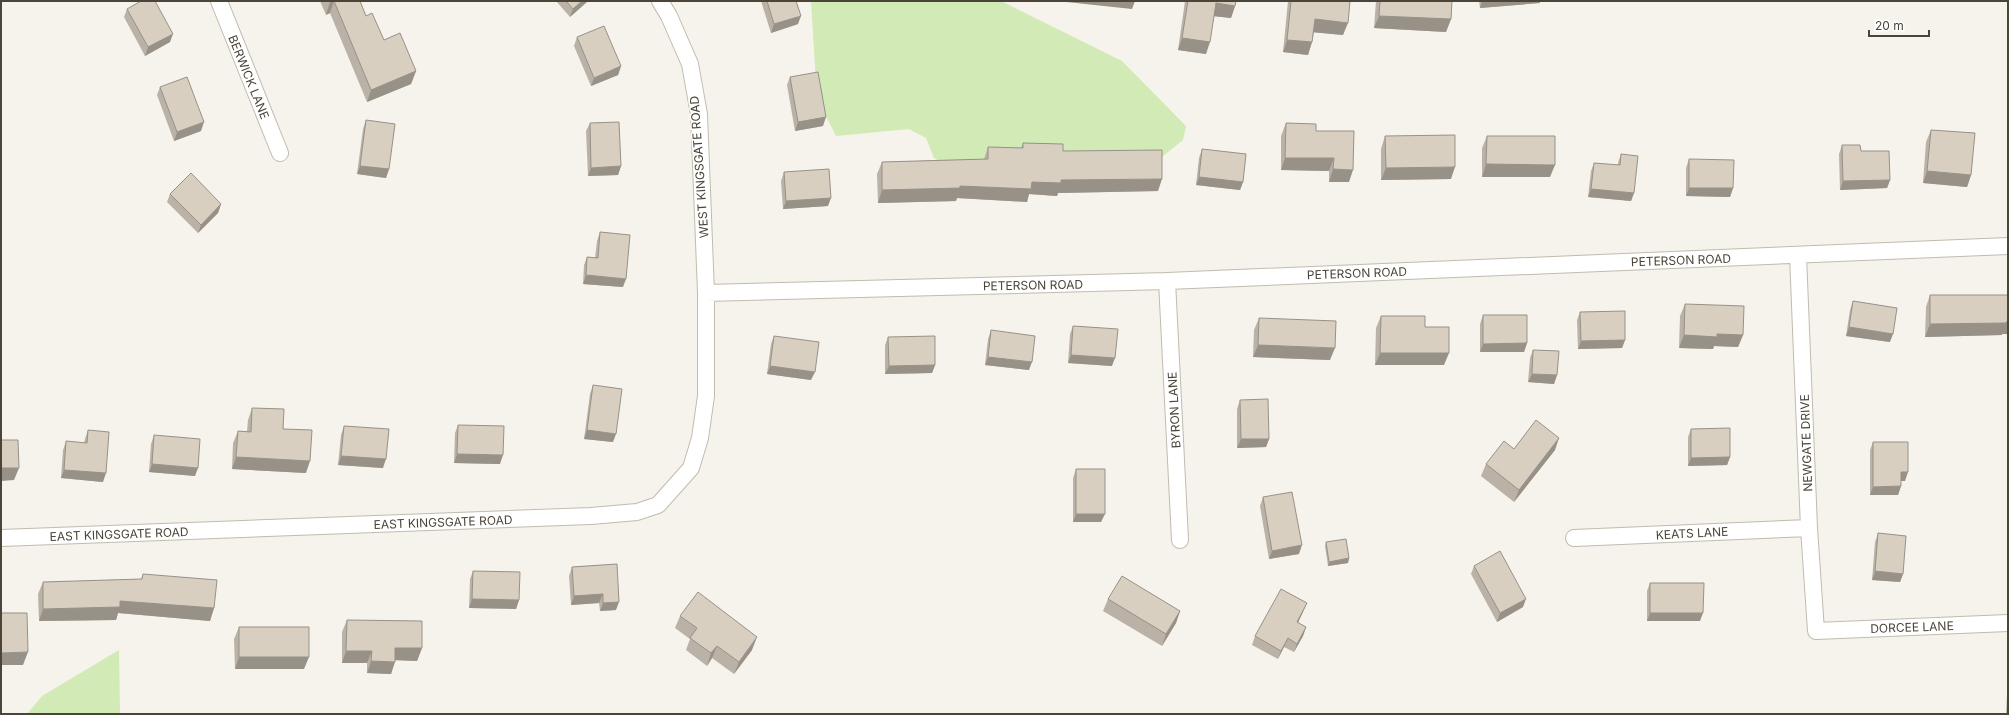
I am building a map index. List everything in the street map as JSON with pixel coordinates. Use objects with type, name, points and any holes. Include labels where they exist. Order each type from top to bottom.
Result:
[{"type":"street","name":"BERWICK LANE","points":[[219,1],[280,153]]},
{"type":"street","name":"WEST KINGSGATE ROAD","points":[[660,1],[669,16],[690,64],[699,114],[706,293]]},
{"type":"street","name":"PETERSON ROAD","points":[[706,293],[1167,281],[2008,246]]},
{"type":"street","name":"NEWGATE DRIVE","points":[[1798,255],[1809,528],[1816,631]]},
{"type":"street","name":"BYRON LANE","points":[[1167,281],[1180,540]]},
{"type":"street","name":"EAST KINGSGATE ROAD","points":[[1,538],[590,516],[637,512],[658,505],[691,468],[700,438],[706,396],[706,293]]},
{"type":"street","name":"KEATS LANE","points":[[1574,538],[1809,528]]},
{"type":"street","name":"DORCEE LANE","points":[[1816,631],[2008,624]]},
{"type":"green space","points":[[811,1],[1001,1],[1122,61],[1186,126],[1183,140],[1158,160],[949,166],[934,158],[926,138],[909,129],[836,136],[817,98]]},
{"type":"green space","points":[[119,650],[120,714],[27,714],[42,696]]},
{"type":"building","points":[[141,1],[155,1],[173,34],[148,47],[127,9]]},
{"type":"building","points":[[334,1],[360,1],[366,16],[372,13],[384,40],[400,33],[416,71],[371,90]]},
{"type":"building","points":[[566,1],[582,1],[573,9]]},
{"type":"building","points":[[767,1],[796,1],[801,16],[774,24]]},
{"type":"building","points":[[1188,1],[1236,1],[1235,6],[1216,3],[1210,42],[1182,38]]},
{"type":"building","points":[[1291,1],[1350,1],[1348,23],[1315,19],[1312,42],[1287,40]]},
{"type":"building","points":[[1380,1],[1452,1],[1451,19],[1379,16]]},
{"type":"building","points":[[604,26],[621,66],[594,78],[577,37]]},
{"type":"building","points":[[818,72],[826,117],[798,122],[790,77]]},
{"type":"building","points":[[187,77],[204,122],[177,132],[160,87]]},
{"type":"building","points":[[366,120],[395,124],[389,169],[360,166]]},
{"type":"building","points":[[619,122],[621,166],[591,168],[590,123]]},
{"type":"building","points":[[1286,123],[1316,124],[1316,131],[1354,131],[1353,170],[1333,169],[1334,158],[1285,158]]},
{"type":"building","points":[[1931,130],[1975,133],[1971,175],[1927,171]]},
{"type":"building","points":[[1455,135],[1455,167],[1386,168],[1385,136]]},
{"type":"building","points":[[1487,136],[1555,136],[1555,165],[1486,164]]},
{"type":"building","points":[[1023,143],[1063,144],[1063,151],[1162,150],[1162,179],[1061,180],[1061,183],[1032,182],[1031,189],[960,186],[960,188],[882,190],[882,162],[988,159],[988,147],[1023,148]]},
{"type":"building","points":[[1842,145],[1860,145],[1861,151],[1889,151],[1890,180],[1843,181]]},
{"type":"building","points":[[1202,149],[1246,154],[1243,182],[1199,177]]},
{"type":"building","points":[[1621,154],[1638,156],[1634,193],[1591,189],[1594,163],[1620,165]]},
{"type":"building","points":[[1689,159],[1734,160],[1733,188],[1689,188]]},
{"type":"building","points":[[829,169],[831,198],[786,201],[784,172]]},
{"type":"building","points":[[191,173],[221,204],[201,225],[170,194]]},
{"type":"building","points":[[600,232],[630,235],[626,279],[586,275],[587,257],[598,258]]},
{"type":"building","points":[[1930,295],[2008,295],[2008,322],[1930,324]]},
{"type":"building","points":[[1853,301],[1897,308],[1893,334],[1849,327]]},
{"type":"building","points":[[1685,304],[1744,306],[1743,335],[1717,334],[1717,337],[1684,335]]},
{"type":"building","points":[[1625,311],[1625,340],[1581,341],[1580,312]]},
{"type":"building","points":[[1483,315],[1527,315],[1527,343],[1483,344]]},
{"type":"building","points":[[1381,316],[1425,316],[1425,327],[1449,327],[1449,353],[1380,353]]},
{"type":"building","points":[[1259,318],[1336,321],[1335,348],[1258,345]]},
{"type":"building","points":[[1073,326],[1118,329],[1115,358],[1071,355]]},
{"type":"building","points":[[991,330],[1035,336],[1032,362],[988,357]]},
{"type":"building","points":[[774,336],[819,342],[815,372],[770,366]]},
{"type":"building","points":[[935,336],[935,365],[889,366],[888,337]]},
{"type":"building","points":[[1533,350],[1559,351],[1557,375],[1532,374]]},
{"type":"building","points":[[593,385],[622,389],[616,434],[587,430]]},
{"type":"building","points":[[1268,399],[1269,439],[1241,439],[1240,400]]},
{"type":"building","points":[[252,408],[284,409],[283,429],[312,430],[310,461],[236,457],[238,431],[251,432]]},
{"type":"building","points":[[1536,420],[1559,438],[1519,490],[1486,464],[1504,441],[1514,449]]},
{"type":"building","points":[[458,425],[504,426],[503,455],[457,454]]},
{"type":"building","points":[[344,426],[389,429],[386,459],[341,456]]},
{"type":"building","points":[[1730,428],[1730,457],[1691,458],[1691,429]]},
{"type":"building","points":[[88,430],[109,432],[106,473],[64,470],[66,441],[87,443]]},
{"type":"building","points":[[154,435],[200,439],[198,468],[152,464]]},
{"type":"building","points":[[1,440],[18,440],[19,468],[1,468]]},
{"type":"building","points":[[1873,442],[1908,442],[1908,472],[1901,472],[1901,486],[1873,487]]},
{"type":"building","points":[[1076,469],[1105,469],[1105,514],[1076,514]]},
{"type":"building","points":[[1292,492],[1302,545],[1272,551],[1263,497]]},
{"type":"building","points":[[1878,533],[1906,536],[1903,574],[1875,571]]},
{"type":"building","points":[[1346,539],[1349,558],[1329,562],[1326,542]]},
{"type":"building","points":[[1500,551],[1526,599],[1500,613],[1474,566]]},
{"type":"building","points":[[617,564],[619,602],[603,603],[603,594],[574,596],[572,567]]},
{"type":"building","points":[[473,571],[520,572],[519,600],[472,599]]},
{"type":"building","points":[[143,574],[217,580],[214,608],[120,601],[120,607],[43,609],[43,582],[142,579]]},
{"type":"building","points":[[1122,576],[1180,611],[1166,634],[1108,599]]},
{"type":"building","points":[[1650,583],[1704,583],[1703,613],[1650,613]]},
{"type":"building","points":[[1281,589],[1307,603],[1297,622],[1306,627],[1297,644],[1288,638],[1281,651],[1255,636]]},
{"type":"building","points":[[698,592],[757,637],[739,662],[717,646],[711,653],[690,638],[697,628],[680,616]]},
{"type":"building","points":[[1,613],[27,613],[28,652],[1,653]]},
{"type":"building","points":[[347,620],[422,621],[422,648],[395,648],[395,662],[371,661],[372,651],[346,651]]},
{"type":"building","points":[[239,627],[309,627],[309,657],[239,657]]}]
